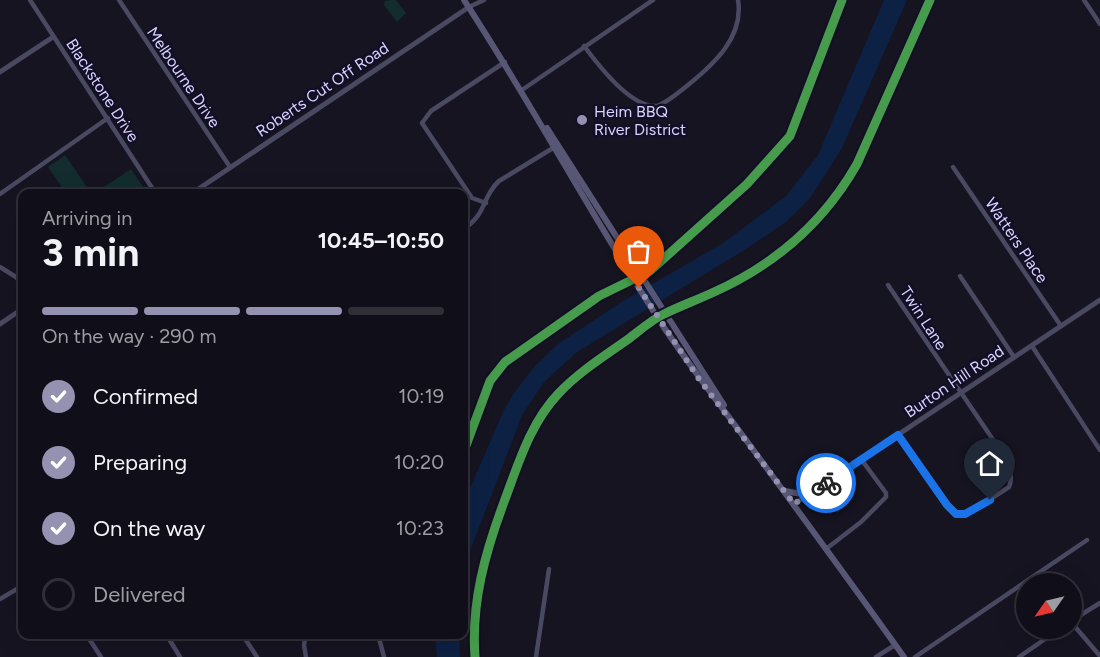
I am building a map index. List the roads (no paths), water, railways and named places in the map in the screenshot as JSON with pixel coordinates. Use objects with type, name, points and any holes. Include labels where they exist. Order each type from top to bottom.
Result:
[{"type":"main road","points":[[464,0],[566,162],[627,269],[699,379],[794,504],[904,657]]},
{"type":"main road","points":[[541,121],[553,148],[566,162],[634,265],[740,432]]},
{"type":"main road","points":[[783,490],[807,495]]},
{"type":"street","name":"Blackstone Drive","points":[[30,0],[153,189]]},
{"type":"street","name":"Melbourne Drive","points":[[118,0],[230,167]]},
{"type":"street","points":[[469,7],[484,0]]},
{"type":"street","points":[[522,90],[653,0]]},
{"type":"street","points":[[584,46],[625,91],[639,102],[657,106],[713,65],[725,50],[739,16],[738,0]]},
{"type":"street","points":[[1084,0],[1100,24]]},
{"type":"street","name":"Roberts Cut Off Road","points":[[198,189],[469,7]]},
{"type":"street","points":[[0,72],[53,37]]},
{"type":"street","points":[[466,189],[422,123],[431,111],[505,62]]},
{"type":"street","points":[[0,194],[108,118]]},
{"type":"street","points":[[468,225],[482,213],[492,188],[499,181],[553,148]]},
{"type":"street","name":"Watters Place","points":[[953,167],[1061,327]]},
{"type":"street","points":[[468,192],[472,198],[486,203]]},
{"type":"street","points":[[0,267],[18,280]]},
{"type":"street","points":[[960,276],[1014,357]]},
{"type":"street","name":"Twin Lane","points":[[888,285],[1000,450],[1011,472],[1009,487],[972,511],[956,514],[947,505],[898,435]]},
{"type":"street","name":"Burton Hill Road","points":[[794,504],[1100,300]]},
{"type":"street","points":[[0,324],[18,313]]},
{"type":"street","points":[[1032,346],[1100,450]]},
{"type":"street","points":[[826,549],[861,522],[886,497],[886,493],[861,459]]},
{"type":"street","points":[[915,657],[1087,540]]},
{"type":"street","points":[[536,657],[549,569]]},
{"type":"street","points":[[0,599],[18,588]]},
{"type":"street","points":[[1082,615],[1100,603]]},
{"type":"street","points":[[1082,635],[1100,656]]},
{"type":"street","points":[[89,639],[101,657]]},
{"type":"street","points":[[169,639],[180,657]]},
{"type":"street","points":[[245,639],[256,657]]},
{"type":"street","points":[[305,639],[306,657]]},
{"type":"street","points":[[379,639],[384,657]]},
{"type":"street","points":[[1019,657],[1044,639]]},
{"type":"street","points":[[876,657],[895,645]]},
{"type":"water","points":[[884,0],[907,0],[842,148],[811,197],[786,222],[577,352],[544,382],[522,415],[468,557],[468,493],[504,410],[535,366],[558,344],[623,301],[723,243],[786,196],[818,155]]},
{"type":"water","points":[[435,639],[459,639],[460,657],[437,657]]},
{"type":"place","name":"Heim BBQ River District","points":[[582,120]]}]
